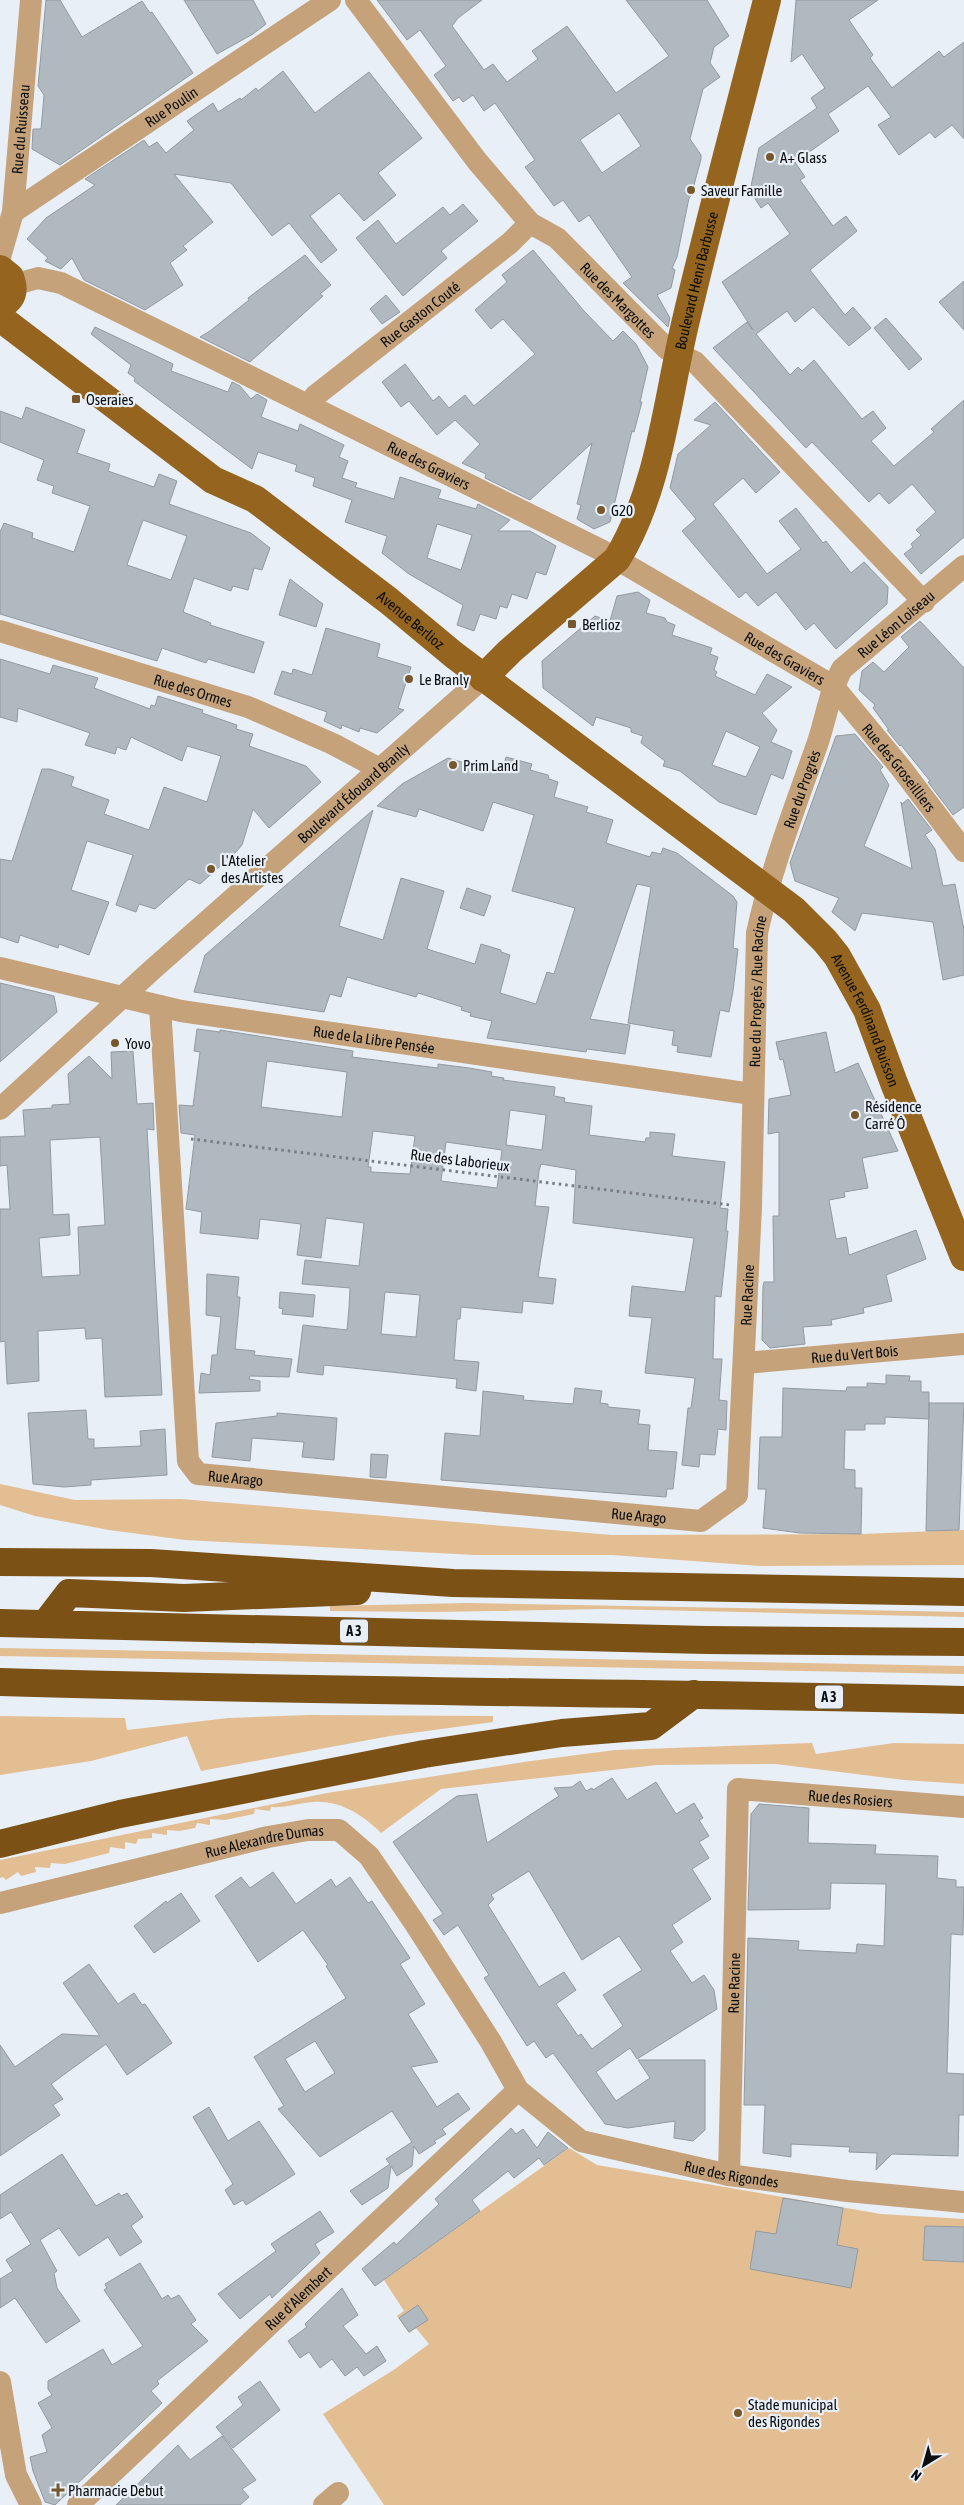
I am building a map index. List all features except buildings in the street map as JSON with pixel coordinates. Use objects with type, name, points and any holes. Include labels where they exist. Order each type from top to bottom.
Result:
[{"type":"highway","points":[[0,1562],[160,1563],[453,1583],[964,1592]]},
{"type":"highway","points":[[46,1623],[69,1593],[184,1598],[425,1588],[453,1583]]},
{"type":"highway","name":"A 3","points":[[0,1623],[707,1640],[964,1642]]},
{"type":"highway","name":"A 3","points":[[0,1682],[202,1688],[694,1694],[964,1700]]},
{"type":"highway","points":[[0,1844],[120,1814],[424,1754],[562,1733],[651,1726],[694,1694]]},
{"type":"main road","name":"Boulevard Henri Barbusse","points":[[617,559],[627,544],[654,470],[678,356],[767,0]]},
{"type":"main road","name":"Avenue Berlioz","points":[[4,296],[52,357],[213,480],[263,505],[389,600],[483,678],[766,890]]},
{"type":"main road","name":"Boulevard Édouard Branly","points":[[483,678],[510,651],[617,559]]},
{"type":"main road","name":"Avenue Ferdinand Buisson","points":[[766,890],[794,910],[825,941],[848,974],[867,1010],[964,1257]]},
{"type":"street","name":"Rue du Ruisseau","points":[[0,257],[13,212],[32,0]]},
{"type":"street","name":"Rue Poulin","points":[[13,212],[330,0]]},
{"type":"street","name":"Rue des Margottes","points":[[356,0],[478,161],[530,223],[557,238],[667,349],[678,356],[695,362],[924,602]]},
{"type":"street","name":"Rue Gaston Couté","points":[[311,406],[315,396],[510,243],[530,223]]},
{"type":"street","name":"Rue des Graviers","points":[[4,296],[38,278],[61,284],[617,559],[833,686]]},
{"type":"street","name":"Rue Léon Loiseau","points":[[833,686],[842,669],[924,602],[964,566]]},
{"type":"street","name":"Rue des Ormes","points":[[0,631],[248,707],[333,744],[378,768]]},
{"type":"street","name":"Boulevard Édouard Branly","points":[[0,1109],[123,996],[378,768],[483,678]]},
{"type":"street","name":"Rue des Groseilliers","points":[[833,686],[901,768],[964,851]]},
{"type":"street","name":"Rue du Progrès","points":[[766,890],[826,717],[833,686]]},
{"type":"street","name":"Rue du Progrès / Rue Racine","points":[[752,1094],[757,933],[766,890]]},
{"type":"street","name":"Rue de la Libre Pensée","points":[[0,968],[190,1012],[752,1094]]},
{"type":"street","name":"Rue Arago","points":[[160,1006],[188,1461],[198,1474],[701,1521],[737,1495]]},
{"type":"street","name":"Rue Racine","points":[[737,1495],[745,1363],[751,1207],[752,1094]]},
{"type":"street","name":"Rue du Vert Bois","points":[[745,1363],[964,1344]]},
{"type":"street","name":"Rue Racine","points":[[728,2175],[738,1789]]},
{"type":"street","name":"Rue des Rosiers","points":[[738,1789],[964,1807]]},
{"type":"street","name":"Rue Alexandre Dumas","points":[[0,1903],[268,1837],[308,1830],[340,1830],[369,1856],[491,2042],[518,2090]]},
{"type":"street","name":"Rue des Rigondes","points":[[518,2090],[581,2141],[728,2175],[848,2191],[964,2202]]},
{"type":"street","name":"Rue d'Alembert","points":[[78,2505],[518,2090]]},
{"type":"street","points":[[0,2382],[8,2476],[32,2505]]},
{"type":"path","name":"Rue des Laborieux","points":[[168,1136],[751,1207]]},
{"type":"shaded area","points":[[0,1484],[75,1500],[181,1499],[612,1535],[861,1534],[964,1530],[964,1565],[760,1566],[612,1555],[475,1555],[185,1540],[109,1530],[35,1516],[0,1505]]},
{"type":"shaded area","points":[[467,1603],[964,1612],[964,1617],[602,1609],[433,1612],[330,1611],[330,1606]]},
{"type":"shaded area","points":[[0,1648],[964,1666],[964,1674],[0,1656]]},
{"type":"shaded area","points":[[309,1715],[493,1716],[493,1722],[390,1736],[201,1771],[187,1736],[91,1761],[0,1775],[0,1716],[125,1718],[127,1730],[228,1718]]},
{"type":"shaded area","points":[[812,1743],[816,1754],[894,1743],[964,1744],[964,1784],[904,1780],[776,1764],[657,1765],[441,1789],[381,1833],[359,1815],[332,1803],[323,1802],[271,1807],[270,1811],[255,1809],[254,1814],[225,1820],[210,1819],[210,1825],[197,1823],[195,1828],[180,1831],[167,1830],[167,1835],[152,1833],[152,1838],[138,1839],[136,1844],[125,1842],[125,1849],[110,1847],[109,1853],[65,1864],[51,1863],[50,1868],[35,1867],[36,1872],[21,1876],[18,1872],[6,1880],[3,1877],[0,1878],[0,1860],[327,1793],[531,1761],[615,1750]]},
{"type":"shaded area","points":[[569,2148],[597,2165],[881,2214],[964,2219],[964,2505],[384,2505],[323,2414],[395,2369],[429,2344],[416,2328],[409,2333],[397,2316],[404,2311],[384,2280]]},
{"type":"place","name":"A+ Glass","points":[[770,157]]},
{"type":"place","name":"Saveur Famille","points":[[691,190]]},
{"type":"place","name":"Oseraies","points":[[76,399]]},
{"type":"place","name":"G20","points":[[601,510]]},
{"type":"place","name":"Berlioz","points":[[572,624]]},
{"type":"place","name":"Le Branly","points":[[409,679]]},
{"type":"place","name":"Prim Land","points":[[453,765]]},
{"type":"place","name":"L'Atelier des Artistes","points":[[211,869]]},
{"type":"place","name":"Yovo","points":[[115,1043]]},
{"type":"place","name":"Résidence Carré Ô","points":[[855,1115]]},
{"type":"place","name":"Stade municipal des Rigondes","points":[[738,2413]]},
{"type":"place","name":"Pharmacie Debut","points":[[58,2490]]}]
